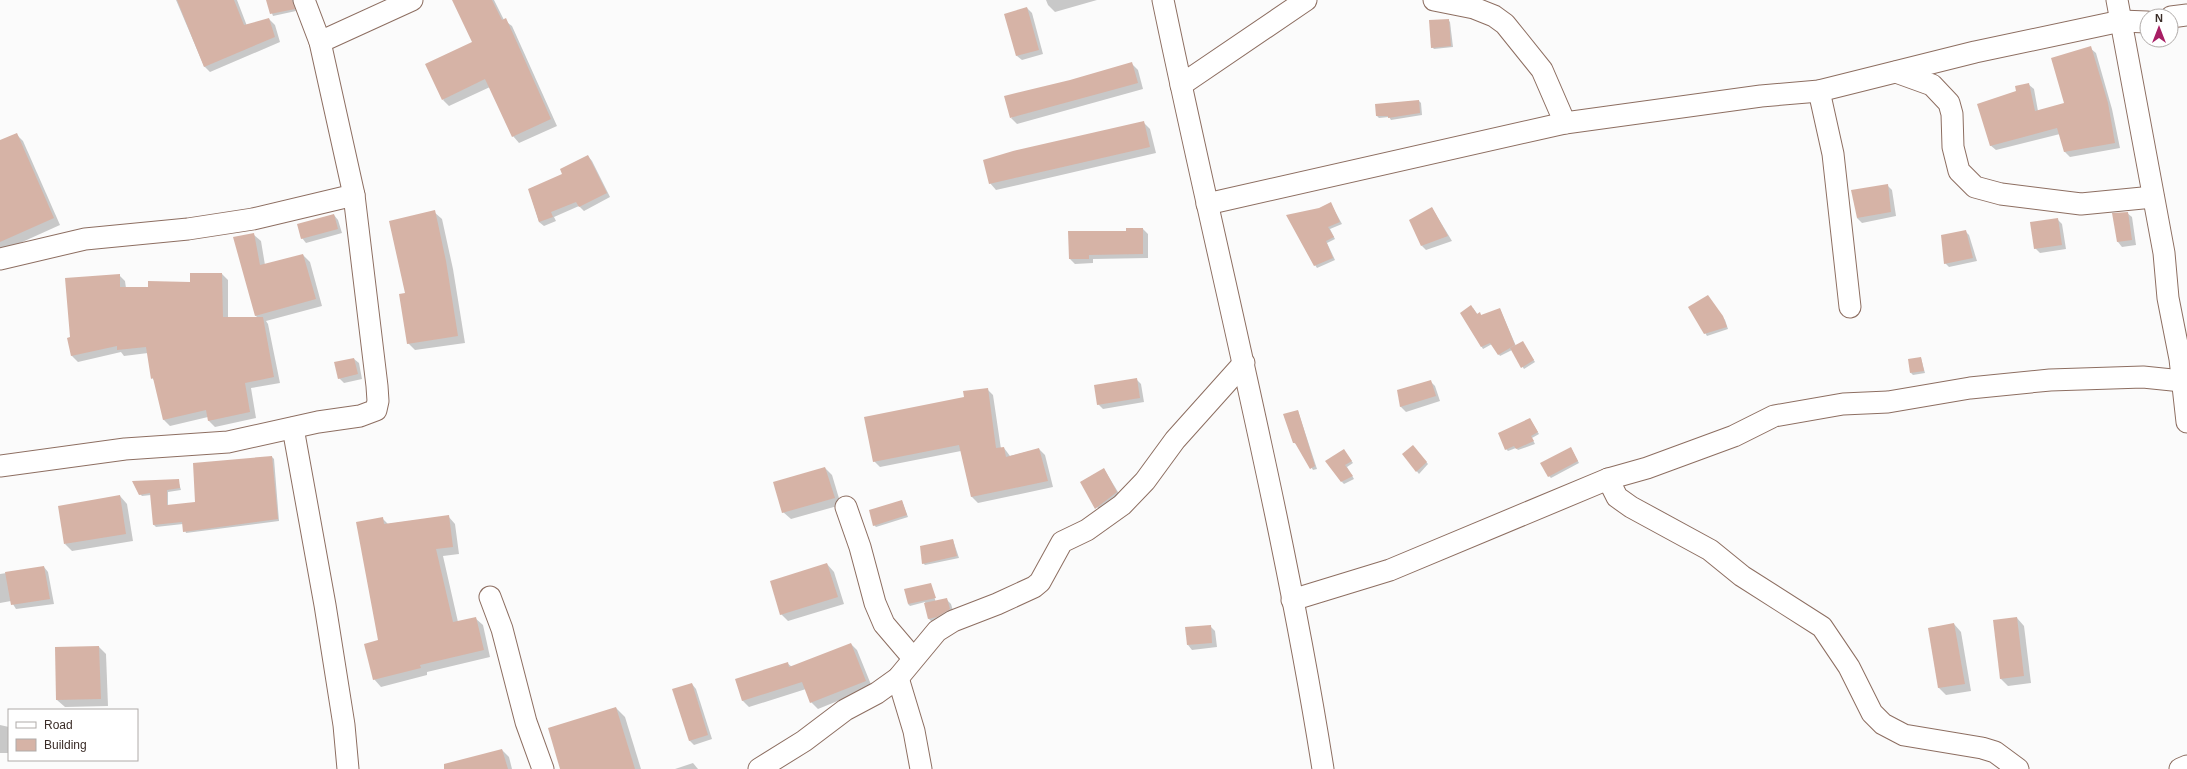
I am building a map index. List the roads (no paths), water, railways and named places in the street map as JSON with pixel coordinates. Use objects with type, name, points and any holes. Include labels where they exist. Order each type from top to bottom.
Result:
[{"type":"street","points":[[0,466],[124,449],[228,442],[318,422],[360,416],[371,413],[378,406],[354,195],[320,42],[304,0]]},
{"type":"street","points":[[320,42],[412,0]]},
{"type":"street","points":[[1163,0],[1207,204],[1244,364],[1292,600],[1323,769]]},
{"type":"street","points":[[1181,85],[1306,0]]},
{"type":"street","points":[[1434,0],[1474,8],[1494,16],[1505,24],[1542,70],[1565,123]]},
{"type":"street","points":[[2117,0],[2154,196],[2187,422]]},
{"type":"street","points":[[1207,204],[1565,123],[1761,96],[1819,91],[1974,52],[2121,21],[2139,22]]},
{"type":"street","points":[[1896,72],[1932,85],[1949,103],[1952,114],[1953,147],[1960,171],[1974,188],[2001,194],[2080,204],[2154,196]]},
{"type":"street","points":[[1819,91],[1833,154],[1850,307]]},
{"type":"street","points":[[0,259],[85,239],[188,229],[253,219],[354,195]]},
{"type":"street","points":[[759,769],[797,745],[845,710],[877,693],[898,678],[913,658],[937,631],[953,621],[997,604],[1034,587],[1040,582],[1062,542],[1087,530],[1122,505],[1145,481],[1175,440],[1244,364]]},
{"type":"street","points":[[1292,600],[1390,570],[1608,479],[1678,457],[1734,436],[1774,416],[1843,404],[1888,402],[1970,388],[2050,380],[2143,377],[2182,381]]},
{"type":"street","points":[[293,428],[326,606],[344,725],[348,769]]},
{"type":"street","points":[[1608,479],[1617,497],[1630,507],[1710,550],[1742,576],[1822,627],[1849,666],[1872,712],[1883,724],[1904,735],[1982,748],[1995,752],[2018,769]]},
{"type":"street","points":[[846,507],[860,547],[875,603],[884,624],[913,658]]},
{"type":"street","points":[[490,597],[502,629],[526,722],[543,769]]},
{"type":"street","points":[[898,678],[914,731],[921,769]]},
{"type":"street","points":[[2180,769],[2187,766]]}]
